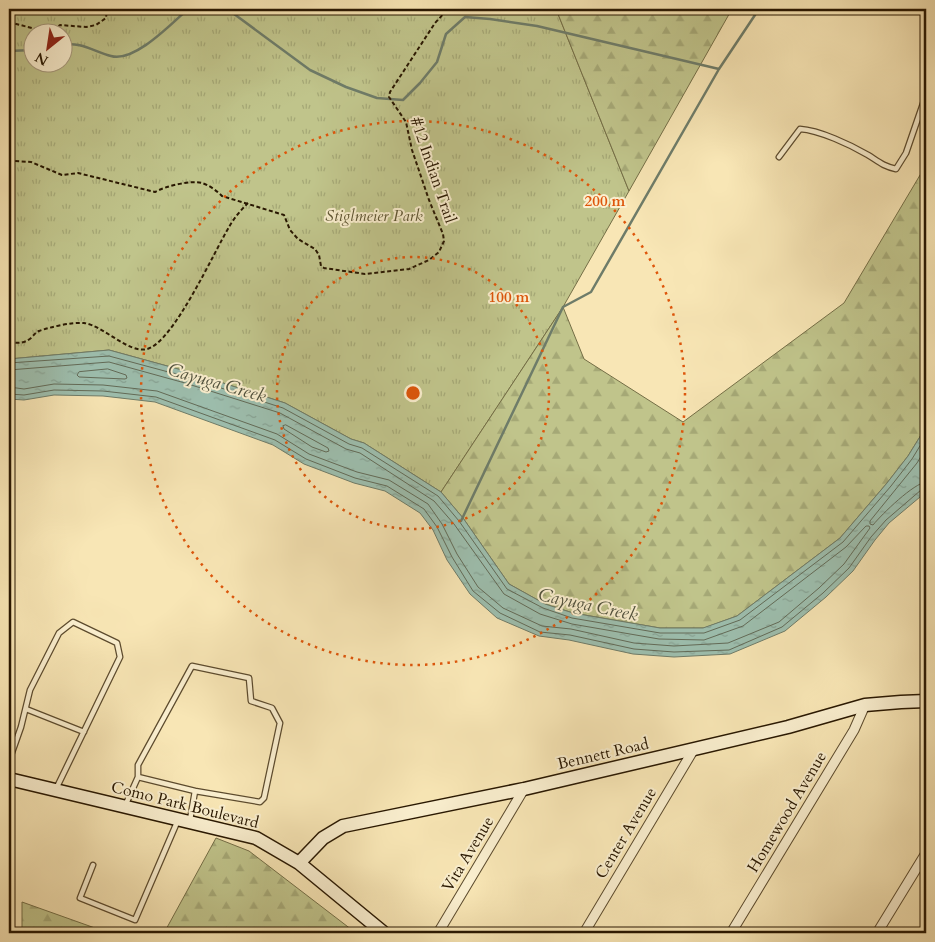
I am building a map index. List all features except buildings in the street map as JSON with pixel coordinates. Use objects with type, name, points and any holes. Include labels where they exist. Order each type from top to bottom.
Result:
[{"type":"street","name":"Bennett Road","points":[[299,863],[323,838],[343,826],[524,789],[788,727],[865,705],[926,701]]},
{"type":"street","name":"Homewood Avenue","points":[[731,933],[854,730],[865,705]]},
{"type":"street","name":"Center Avenue","points":[[584,933],[694,749]]},
{"type":"street","name":"Como Park Boulevard","points":[[9,779],[256,838],[299,863],[384,933]]},
{"type":"street","name":"Vita Avenue","points":[[438,933],[524,789]]},
{"type":"street","points":[[877,933],[926,853]]},
{"type":"lane","points":[[779,157],[800,129],[812,130],[868,155],[883,166],[896,169],[906,153],[926,95]]},
{"type":"lane","points":[[9,761],[21,727],[30,690],[59,633],[73,622],[117,643],[120,657],[56,790]]},
{"type":"lane","points":[[125,806],[138,777],[138,765],[192,666],[249,678],[251,701],[272,708],[280,723],[264,798],[260,802],[195,791],[138,777]]},
{"type":"lane","points":[[26,708],[84,732]]},
{"type":"lane","points":[[93,865],[80,898],[135,920],[184,820],[195,791]]},
{"type":"path","points":[[9,22],[43,31],[52,31],[60,25],[86,27],[100,23],[106,18],[107,9]]},
{"type":"path","name":"#12 Indian Trail","points":[[248,202],[254,206],[284,215],[290,230],[298,239],[315,249],[324,268],[365,274],[409,269],[429,260],[439,252],[444,241],[412,150],[406,122],[390,98],[390,92],[435,23],[448,9]]},
{"type":"path","points":[[9,163],[15,161],[31,162],[62,175],[78,173],[155,192],[165,186],[202,183],[216,190],[222,196],[248,202],[232,222],[170,329],[159,342],[147,349],[135,349],[100,328],[84,323],[50,327],[36,332],[30,339],[21,343],[9,342]]},
{"type":"green space","name":"Stiglmeier Park","points":[[9,9],[556,9],[629,191],[563,307],[441,492],[364,443],[351,439],[285,403],[189,372],[109,350],[9,359]]},
{"type":"green space","points":[[556,9],[732,9],[629,191]]},
{"type":"green space","points":[[926,165],[926,427],[908,456],[840,538],[737,616],[704,628],[660,628],[573,613],[545,604],[509,584],[463,518],[441,492],[563,307],[584,359],[683,422],[844,303]]},
{"type":"green space","points":[[216,838],[249,851],[356,933],[164,933]]},
{"type":"green space","points":[[22,902],[109,933],[22,933]]},
{"type":"water","name":"Cayuga Creek","points":[[109,350],[189,372],[285,403],[351,439],[364,443],[441,492],[463,518],[509,584],[545,604],[573,613],[660,628],[703,628],[737,616],[840,538],[908,456],[926,427],[926,492],[889,523],[853,571],[826,597],[785,631],[730,654],[674,657],[633,654],[569,640],[539,636],[497,618],[470,594],[447,560],[433,530],[420,513],[385,491],[354,483],[304,464],[273,445],[155,402],[103,396],[54,395],[24,400],[9,399],[9,359]]},
{"type":"waterway","points":[[72,44],[111,56],[120,57],[130,54],[152,41],[188,9]]},
{"type":"waterway","points":[[223,9],[230,11],[310,70],[346,87],[377,98],[403,100],[437,62],[446,34],[465,17],[537,26],[719,69]]},
{"type":"waterway","points":[[461,521],[563,307],[591,292],[719,69],[759,9]]},
{"type":"waterway","points":[[9,51],[22,50]]}]
